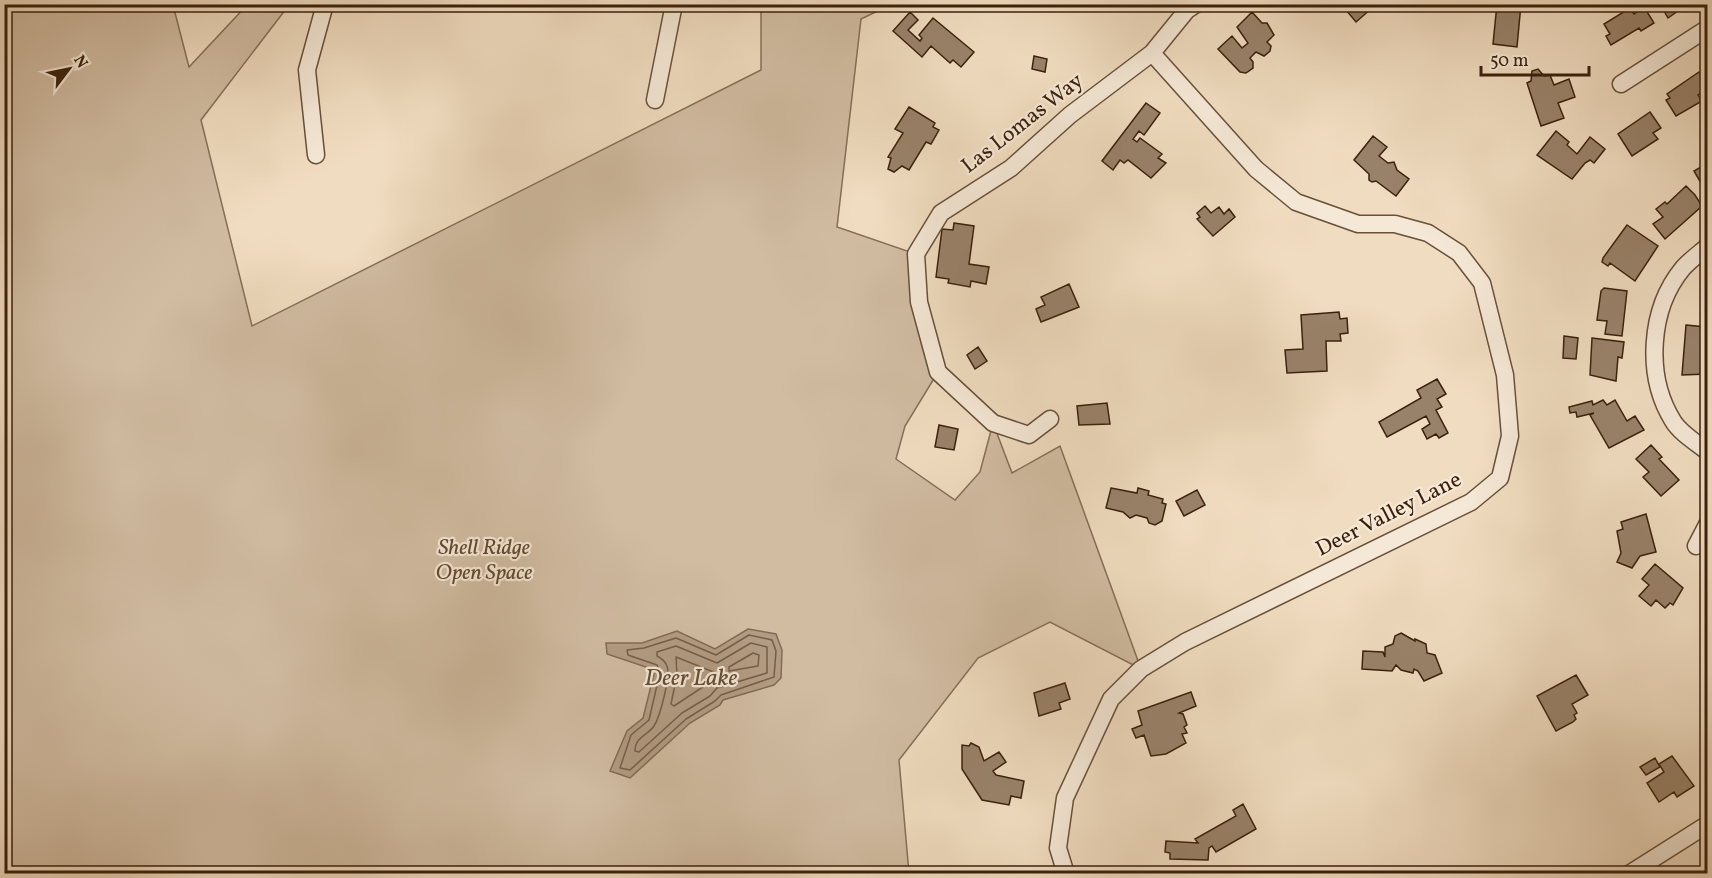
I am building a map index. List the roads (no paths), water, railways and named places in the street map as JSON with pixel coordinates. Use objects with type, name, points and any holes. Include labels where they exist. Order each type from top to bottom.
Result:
[{"type":"street","points":[[316,154],[308,70],[325,4]]},
{"type":"street","points":[[655,100],[674,4]]},
{"type":"street","name":"Las Lomas Way","points":[[1050,419],[1029,435],[993,423],[938,372],[919,302],[916,254],[941,213],[1011,168],[1070,115],[1152,52],[1187,10],[1196,4]]},
{"type":"street","points":[[1621,84],[1707,28]]},
{"type":"street","name":"Deer Valley Lane","points":[[1066,873],[1058,848],[1065,798],[1111,699],[1134,677],[1185,642],[1471,502],[1500,478],[1510,436],[1505,375],[1482,283],[1460,254],[1428,233],[1395,224],[1358,224],[1296,202],[1256,170],[1152,52]]},
{"type":"street","points":[[1707,246],[1683,267],[1668,293],[1654,340],[1656,380],[1673,423],[1707,452]]},
{"type":"street","points":[[1696,546],[1707,523]]},
{"type":"street","points":[[1629,873],[1707,824]]},
{"type":"water","name":"Deer Lake","points":[[748,629],[776,634],[782,650],[781,678],[774,685],[723,700],[720,705],[690,723],[630,778],[610,771],[627,731],[643,718],[655,670],[607,654],[606,643],[642,643],[677,631],[715,649]]},
{"type":"park label","name":"Shell Ridge Open Space","points":[[484,560]]}]
